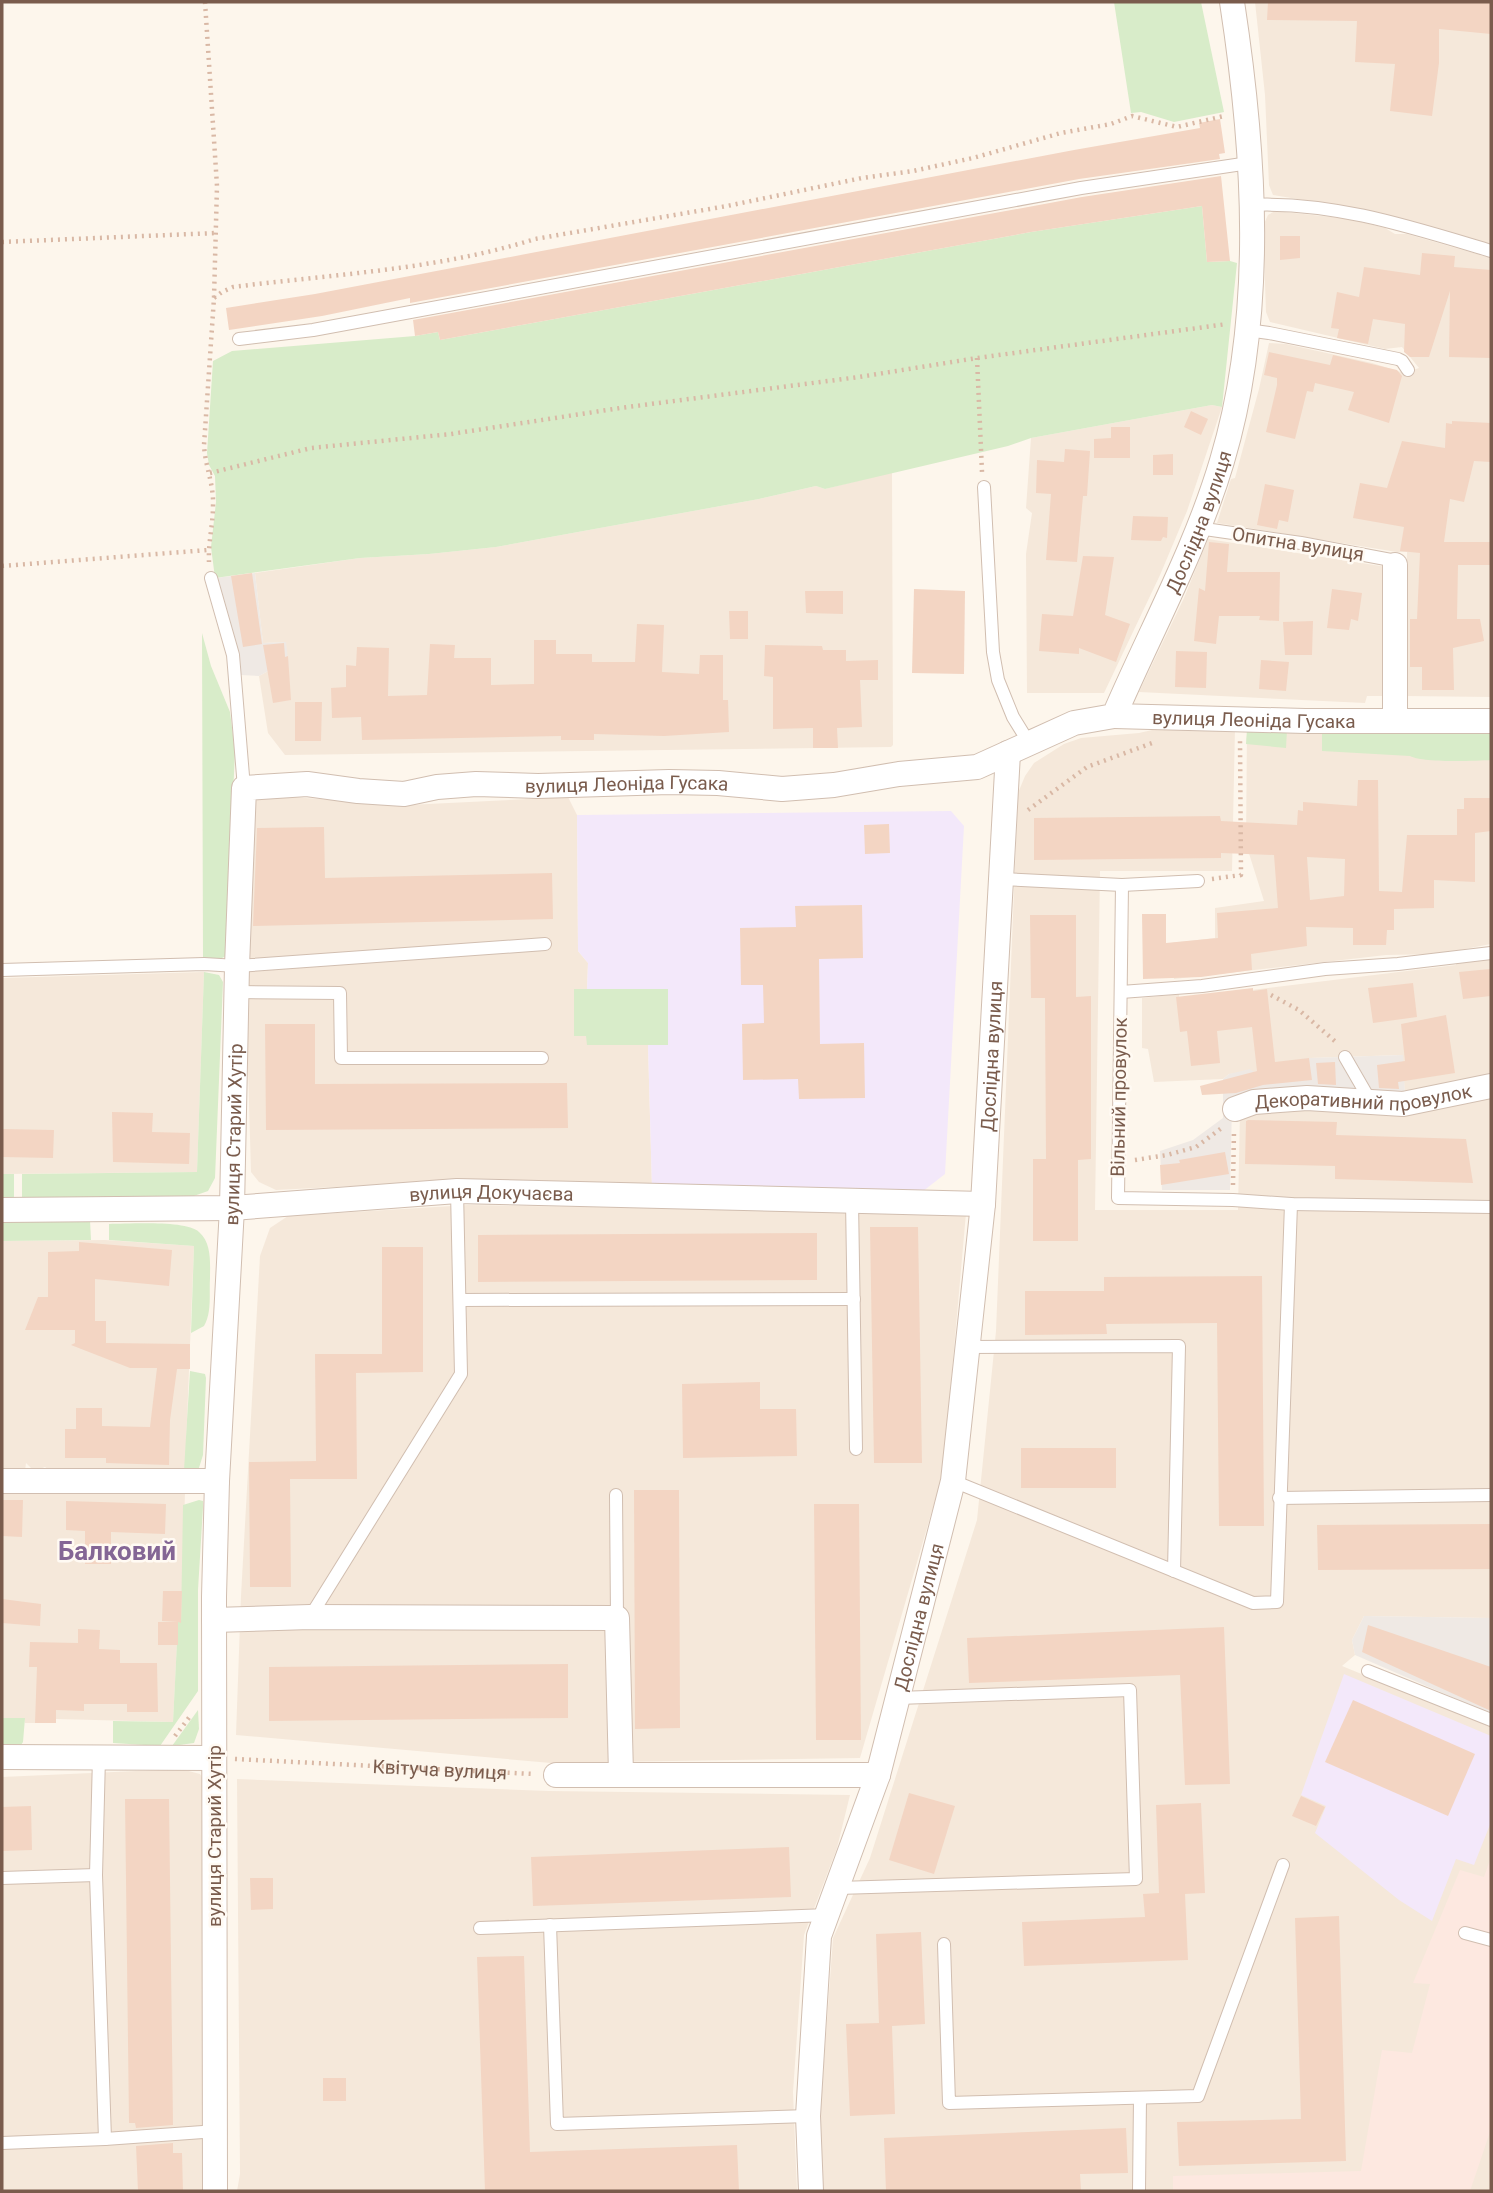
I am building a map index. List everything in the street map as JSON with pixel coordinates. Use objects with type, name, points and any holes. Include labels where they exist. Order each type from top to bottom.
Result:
[{"type":"street","name":"Дослідна вулиця","points":[[1114,716],[1198,528],[1222,462],[1233,420],[1248,327],[1251,205],[1233,2]]},
{"type":"street","points":[[1395,565],[1395,720]]},
{"type":"street","points":[[1018,748],[1074,723],[1114,716]]},
{"type":"street","name":"вулиця Леоніда Гусака","points":[[1114,716],[1240,720],[1491,721]]},
{"type":"street","name":"Дослідна вулиця","points":[[811,2191],[808,2116],[819,1936],[878,1775],[953,1481],[983,1204],[1002,879],[1018,748]]},
{"type":"street","name":"вулиця Леоніда Гусака","points":[[244,788],[307,784],[404,794],[452,785],[538,786],[669,782],[790,789],[977,767],[1018,748]]},
{"type":"street","name":"вулиця Старий Хутір","points":[[215,2191],[214,1620],[217,1481],[232,1208],[244,788]]},
{"type":"street","name":"Декоративний провулок","points":[[1235,1109],[1254,1102],[1332,1098],[1403,1104],[1491,1086]]},
{"type":"street","name":"вулиця Докучаєва","points":[[2,1210],[232,1208],[457,1191],[983,1204]]},
{"type":"street","points":[[2,1481],[217,1481]]},
{"type":"street","points":[[214,1620],[310,1617],[617,1618],[621,1774]]},
{"type":"street","points":[[2,1757],[213,1758]]},
{"type":"street","points":[[556,1775],[878,1775]]},
{"type":"lane","points":[[239,339],[313,330],[463,300],[1081,188],[1249,163]]},
{"type":"lane","points":[[1251,205],[1287,204],[1338,211],[1491,251]]},
{"type":"lane","points":[[1248,327],[1398,359],[1408,370]]},
{"type":"lane","points":[[984,487],[993,652],[998,680],[1013,717],[1018,748]]},
{"type":"lane","name":"Опитна вулиця","points":[[1198,528],[1332,548],[1391,560],[1395,565]]},
{"type":"lane","points":[[211,578],[233,655],[244,788]]},
{"type":"lane","points":[[1002,879],[1122,885],[1198,881]]},
{"type":"lane","name":"Вільний провулок","points":[[1122,885],[1118,1198],[1491,1207]]},
{"type":"lane","points":[[2,970],[204,964],[237,966],[545,944]]},
{"type":"lane","name":"Вільний провулок","points":[[1121,992],[1202,986],[1297,972],[1491,953]]},
{"type":"lane","points":[[237,992],[340,993],[341,1058],[541,1058]]},
{"type":"lane","points":[[1345,1057],[1371,1103]]},
{"type":"lane","points":[[310,1617],[461,1374],[457,1191]]},
{"type":"lane","points":[[852,1200],[856,1449]]},
{"type":"lane","points":[[953,1481],[1253,1603],[1277,1602],[1291,1204]]},
{"type":"lane","points":[[460,1300],[854,1299]]},
{"type":"lane","points":[[967,1347],[1179,1346],[1174,1571]]},
{"type":"lane","points":[[617,1495],[617,1618]]},
{"type":"lane","points":[[1279,1498],[1491,1495]]},
{"type":"lane","points":[[1368,1671],[1491,1720]]},
{"type":"lane","points":[[838,1888],[1136,1879],[1130,1690],[898,1698]]},
{"type":"lane","points":[[99,1757],[96,1875],[105,2139]]},
{"type":"lane","points":[[944,1944],[949,2103],[1198,2096],[1283,1865]]},
{"type":"lane","points":[[2,1878],[96,1875]]},
{"type":"lane","points":[[480,1927],[828,1915]]},
{"type":"lane","points":[[550,1925],[557,2124],[808,2116]]},
{"type":"lane","points":[[1465,1933],[1491,1940]]},
{"type":"lane","points":[[1139,2098],[1139,2191]]},
{"type":"lane","points":[[2,2143],[216,2131]]},
{"type":"path","points":[[2,566],[208,550],[213,506],[204,445],[216,233],[215,137],[205,2]]},
{"type":"path","points":[[214,298],[233,287],[397,269],[509,247],[535,239],[727,206],[862,178],[913,171],[1111,124],[1132,116],[1177,127],[1244,111]]},
{"type":"path","points":[[2,242],[216,233]]},
{"type":"path","points":[[210,473],[311,448],[451,434],[1147,334],[1248,327]]},
{"type":"path","points":[[977,358],[984,487]]},
{"type":"path","points":[[1198,881],[1241,875],[1240,720]]},
{"type":"path","points":[[1023,819],[1030,808],[1087,767],[1163,738]]},
{"type":"path","points":[[1267,993],[1299,1010],[1336,1042],[1345,1057]]},
{"type":"path","points":[[1118,1163],[1196,1147],[1223,1127],[1235,1109]]},
{"type":"path","points":[[1233,1200],[1235,1109]]},
{"type":"path","points":[[160,1758],[213,1683]]},
{"type":"path","name":"Квітуча вулиця","points":[[213,1758],[556,1775]]},
{"type":"shaded area","points":[[1255,2],[1491,2],[1491,244],[1359,209],[1273,195],[1269,185],[1265,95]]},
{"type":"shaded area","points":[[1275,211],[1350,219],[1385,228],[1395,234],[1407,234],[1491,258],[1491,697],[1405,696],[1407,552],[1217,523],[1231,479],[1235,478],[1269,343],[1286,344],[1372,363],[1404,373],[1419,368],[1402,347],[1385,349],[1270,322],[1266,312],[1263,226],[1268,215]]},
{"type":"shaded area","points":[[1212,405],[1222,407],[1187,511],[1104,693],[1027,693],[1026,554],[1032,513],[1026,508],[1031,438]]},
{"type":"shaded area","points":[[892,472],[891,747],[285,755],[268,733],[259,676],[270,670],[286,642],[263,643],[255,573],[360,558],[496,547],[816,486],[825,489]]},
{"type":"shaded area","points":[[1208,539],[1387,567],[1385,696],[1367,696],[1365,703],[1139,692],[1184,598]]},
{"type":"shaded area","points":[[255,573],[263,643],[286,642],[289,668],[270,670],[259,676],[241,675],[240,655],[215,578]]},
{"type":"shaded area","points":[[1161,728],[1235,728],[1232,871],[1100,871],[1095,1210],[1238,1210],[1240,1112],[1491,1091],[1491,1618],[1364,1616],[1352,1640],[1355,1655],[1342,1666],[1491,1727],[1491,2191],[822,2191],[820,2118],[833,1938],[870,1858],[977,1520],[996,1331],[1018,793],[1034,763],[1064,744],[1081,738],[1139,733]]},
{"type":"shaded area","points":[[1247,729],[1491,730],[1491,944],[1439,954],[1386,955],[1174,979],[1171,943],[1215,938],[1215,908],[1264,901],[1246,844]]},
{"type":"shaded area","points":[[246,794],[408,805],[568,797],[577,815],[578,951],[588,963],[587,989],[574,990],[574,1036],[587,1036],[587,1045],[648,1045],[652,1189],[453,1181],[276,1190],[259,1182],[251,1172],[244,928]]},
{"type":"shaded area","points":[[951,811],[964,826],[945,1174],[918,1195],[652,1189],[648,1045],[668,1045],[667,989],[587,989],[588,963],[578,951],[577,815]]},
{"type":"shaded area","points":[[1491,959],[1491,1079],[1405,1095],[1402,1055],[1309,1058],[1254,1072],[1229,1074],[1223,1079],[1154,1082],[1148,1049],[1142,1048],[1142,998],[1179,994],[1179,999],[1456,965],[1456,961]]},
{"type":"shaded area","points":[[204,972],[197,1172],[2,1174],[2,978]]},
{"type":"shaded area","points":[[1403,1055],[1405,1095],[1232,1106],[1230,1190],[1162,1190],[1160,1151],[1193,1140],[1223,1118],[1223,1079],[1229,1074],[1250,1069],[1254,1072],[1309,1058]]},
{"type":"shaded area","points":[[468,1205],[966,1213],[943,1473],[860,1758],[551,1763],[236,1735],[260,1256],[270,1228],[288,1216]]},
{"type":"shaded area","points":[[105,1240],[194,1246],[185,1470],[53,1472],[45,1467],[34,1471],[26,1463],[25,1471],[2,1472],[2,1241]]},
{"type":"shaded area","points":[[2,1490],[185,1492],[181,1623],[178,1623],[173,1722],[56,1719],[56,1723],[25,1723],[24,1718],[2,1718]]},
{"type":"shaded area","points":[[1364,1616],[1491,1618],[1491,1714],[1355,1655],[1352,1640]]},
{"type":"shaded area","points":[[1344,1674],[1491,1736],[1491,1822],[1474,1865],[1456,1859],[1432,1921],[1399,1900],[1315,1833],[1326,1806],[1301,1795]]},
{"type":"shaded area","points":[[181,1769],[200,1774],[207,1786],[204,2191],[2,2191],[2,1777]]},
{"type":"shaded area","points":[[237,1779],[549,1791],[850,1795],[837,1848],[804,1935],[793,2092],[797,2191],[237,2191],[240,2174]]},
{"type":"shaded area","points":[[1491,1857],[1491,2129],[1470,2191],[1173,2191],[1173,2176],[1361,2171],[1382,2050],[1412,2053],[1430,1984],[1413,1983],[1460,1870],[1484,1877]]},
{"type":"green space","points":[[1114,2],[1201,2],[1224,112],[1174,122],[1141,112],[1131,113]]},
{"type":"green space","points":[[1202,206],[1207,262],[1237,263],[1222,407],[1212,405],[1031,438],[1008,446],[825,489],[816,486],[496,547],[360,558],[215,578],[211,547],[216,502],[215,476],[207,453],[213,361],[232,351],[438,332],[440,340],[1031,232]]},
{"type":"green space","points":[[202,633],[211,666],[230,712],[235,751],[226,956],[222,958],[203,958]]},
{"type":"green space","points":[[1247,729],[1287,730],[1286,748],[1246,744]]},
{"type":"green space","points":[[1491,730],[1491,760],[1437,761],[1410,756],[1322,751],[1322,732]]},
{"type":"green space","points":[[204,972],[219,975],[223,982],[215,1178],[208,1191],[191,1197],[22,1202],[22,1174],[197,1172]]},
{"type":"green space","points":[[574,989],[668,989],[668,1045],[587,1045],[586,1036],[574,1036]]},
{"type":"green space","points":[[2,1174],[14,1174],[14,1202],[2,1203]]},
{"type":"green space","points":[[2,1216],[90,1220],[91,1240],[2,1241]]},
{"type":"green space","points":[[109,1224],[170,1224],[199,1232],[206,1242],[210,1260],[209,1309],[204,1326],[191,1333],[194,1246],[109,1240]]},
{"type":"green space","points":[[190,1371],[205,1374],[206,1378],[203,1455],[198,1471],[184,1470]]},
{"type":"green space","points":[[203,1501],[203,1507],[198,1590],[198,1691],[160,1746],[113,1743],[113,1721],[173,1722],[178,1622],[181,1622],[183,1505]]},
{"type":"green space","points":[[198,1710],[199,1729],[194,1743],[172,1746]]},
{"type":"green space","points":[[2,1718],[25,1718],[21,1745],[2,1747]]},
{"type":"building","points":[[1268,2],[1491,2],[1491,34],[1439,29],[1439,63],[1432,116],[1390,111],[1395,64],[1355,62],[1357,21],[1267,20]]},
{"type":"building","points":[[1220,119],[1225,153],[1219,154],[1220,159],[1079,179],[410,303],[410,298],[322,316],[229,330],[226,308],[315,294],[1200,128],[1199,123]]},
{"type":"building","points":[[1221,176],[1230,261],[1207,262],[1202,206],[1031,232],[440,340],[438,332],[415,336],[413,320],[1082,197]]},
{"type":"building","points":[[1280,236],[1300,236],[1300,258],[1280,260]]},
{"type":"building","points":[[1422,253],[1455,256],[1454,267],[1491,270],[1491,358],[1449,357],[1450,291],[1429,357],[1410,357],[1404,352],[1405,324],[1373,319],[1368,344],[1337,338],[1339,329],[1331,328],[1337,292],[1359,297],[1364,267],[1420,275]]},
{"type":"building","points":[[1269,352],[1330,365],[1333,355],[1397,370],[1402,376],[1389,423],[1348,410],[1354,392],[1315,383],[1313,392],[1307,391],[1295,439],[1266,432],[1277,385],[1277,378],[1264,375]]},
{"type":"building","points":[[1191,411],[1208,419],[1201,435],[1184,427]]},
{"type":"building","points":[[1452,421],[1491,423],[1491,462],[1474,461],[1464,502],[1450,499],[1444,542],[1491,542],[1491,565],[1458,565],[1457,619],[1480,619],[1484,641],[1453,648],[1454,690],[1422,690],[1422,667],[1410,667],[1410,619],[1417,619],[1420,553],[1400,551],[1404,527],[1353,518],[1360,483],[1387,488],[1402,441],[1445,448],[1446,423],[1452,424]]},
{"type":"building","points":[[1111,427],[1130,427],[1130,458],[1094,458],[1094,439],[1111,438]]},
{"type":"building","points":[[1065,449],[1090,451],[1087,496],[1083,496],[1077,562],[1046,560],[1051,494],[1036,493],[1037,460],[1064,462]]},
{"type":"building","points":[[1173,454],[1173,475],[1153,475],[1153,455]]},
{"type":"building","points":[[1265,484],[1294,490],[1288,522],[1279,520],[1277,529],[1257,525]]},
{"type":"building","points":[[1133,516],[1168,517],[1167,538],[1163,537],[1161,541],[1131,540]]},
{"type":"building","points":[[1209,542],[1229,544],[1227,572],[1280,572],[1279,621],[1259,620],[1260,616],[1219,616],[1216,644],[1194,641],[1199,588],[1205,591]]},
{"type":"building","points":[[1083,556],[1114,557],[1105,615],[1130,624],[1116,662],[1079,648],[1079,654],[1039,651],[1042,614],[1073,616]]},
{"type":"building","points":[[252,573],[262,644],[243,647],[231,576]]},
{"type":"building","points":[[914,589],[965,591],[964,674],[912,673]]},
{"type":"building","points":[[1332,589],[1362,593],[1358,621],[1351,619],[1349,630],[1327,628]]},
{"type":"building","points":[[805,591],[843,591],[843,614],[806,613]]},
{"type":"building","points":[[729,611],[748,611],[748,639],[730,639]]},
{"type":"building","points":[[1313,621],[1312,655],[1285,655],[1283,622]]},
{"type":"building","points":[[637,624],[664,625],[662,672],[699,674],[700,655],[723,655],[723,700],[728,700],[729,732],[664,736],[594,734],[594,740],[561,740],[561,736],[362,740],[361,717],[332,718],[331,688],[346,687],[346,665],[356,666],[357,647],[389,648],[388,696],[427,695],[430,644],[455,645],[454,658],[491,658],[491,685],[534,684],[534,640],[556,640],[556,654],[592,654],[592,662],[635,662]]},
{"type":"building","points":[[284,643],[285,657],[288,656],[291,700],[273,703],[263,645]]},
{"type":"building","points":[[765,645],[822,646],[823,650],[846,650],[846,661],[878,660],[878,680],[860,680],[862,727],[837,728],[838,748],[813,748],[813,728],[773,729],[773,677],[764,676]]},
{"type":"building","points":[[1176,651],[1207,652],[1206,688],[1175,687]]},
{"type":"building","points":[[1261,660],[1289,662],[1286,691],[1259,689]]},
{"type":"building","points":[[295,702],[322,702],[321,741],[295,741]]},
{"type":"building","points":[[1358,780],[1378,780],[1379,891],[1402,892],[1407,835],[1457,835],[1457,809],[1464,809],[1464,798],[1491,798],[1491,831],[1475,833],[1475,882],[1434,880],[1434,908],[1394,909],[1394,930],[1387,930],[1386,945],[1353,945],[1353,928],[1306,927],[1307,946],[1251,954],[1252,970],[1201,977],[1143,979],[1142,914],[1166,914],[1166,943],[1218,938],[1217,913],[1278,908],[1274,855],[1221,853],[1221,858],[1034,860],[1034,818],[1220,816],[1221,821],[1297,825],[1298,810],[1303,811],[1303,802],[1357,806]],"holes":[[[1307,857],[1345,859],[1344,896],[1310,900]]]},
{"type":"building","points":[[889,824],[890,853],[865,854],[864,825]]},
{"type":"building","points":[[324,827],[325,878],[552,873],[553,919],[253,926],[257,828]]},
{"type":"building","points":[[862,905],[863,958],[819,959],[820,1044],[864,1043],[865,1098],[799,1099],[798,1079],[743,1080],[742,1024],[764,1023],[763,985],[741,985],[740,928],[796,927],[795,906]]},
{"type":"building","points":[[1030,915],[1076,915],[1076,997],[1091,996],[1091,1159],[1078,1160],[1078,1241],[1033,1241],[1033,1159],[1046,1159],[1045,998],[1031,998]]},
{"type":"building","points":[[1490,969],[1491,996],[1463,999],[1459,972]]},
{"type":"building","points":[[1413,983],[1417,1017],[1373,1023],[1368,988]]},
{"type":"building","points":[[1253,988],[1253,991],[1267,989],[1275,1062],[1309,1058],[1312,1080],[1263,1085],[1236,1093],[1202,1095],[1200,1086],[1257,1071],[1252,1027],[1217,1031],[1220,1063],[1191,1066],[1187,1031],[1180,1032],[1176,997]]},
{"type":"building","points":[[1446,1015],[1455,1073],[1398,1082],[1399,1089],[1379,1088],[1377,1065],[1405,1061],[1401,1024]]},
{"type":"building","points":[[265,1024],[315,1024],[315,1084],[567,1083],[568,1128],[266,1130]]},
{"type":"building","points":[[1335,1062],[1336,1085],[1318,1084],[1316,1063]]},
{"type":"building","points":[[112,1112],[153,1113],[152,1132],[190,1133],[189,1164],[113,1162]]},
{"type":"building","points":[[1248,1120],[1337,1122],[1336,1135],[1466,1139],[1473,1183],[1335,1179],[1335,1166],[1245,1164]]},
{"type":"building","points":[[2,1129],[54,1130],[53,1158],[2,1157]]},
{"type":"building","points":[[1225,1152],[1229,1174],[1161,1185],[1160,1165]]},
{"type":"building","points":[[870,1227],[918,1227],[922,1463],[874,1463]]},
{"type":"building","points":[[817,1233],[817,1280],[478,1282],[478,1235]]},
{"type":"building","points":[[79,1242],[172,1250],[169,1286],[95,1279],[95,1321],[106,1321],[106,1343],[190,1344],[190,1369],[177,1369],[170,1420],[169,1465],[106,1463],[106,1458],[65,1458],[65,1429],[76,1429],[76,1408],[102,1408],[102,1426],[150,1427],[157,1368],[130,1368],[71,1345],[75,1343],[75,1330],[25,1330],[38,1297],[48,1297],[48,1252],[79,1251]]},
{"type":"building","points":[[382,1247],[423,1247],[423,1372],[356,1373],[357,1479],[290,1479],[291,1587],[250,1587],[249,1462],[316,1461],[315,1354],[382,1354]]},
{"type":"building","points":[[1262,1276],[1264,1526],[1219,1526],[1217,1323],[1106,1324],[1107,1334],[1025,1335],[1025,1291],[1104,1291],[1104,1277]]},
{"type":"building","points":[[760,1382],[760,1409],[796,1409],[797,1456],[683,1458],[682,1384]]},
{"type":"building","points":[[1021,1448],[1116,1448],[1116,1488],[1021,1488]]},
{"type":"building","points":[[634,1490],[679,1490],[680,1728],[635,1729]]},
{"type":"building","points":[[2,1500],[23,1500],[22,1537],[2,1536]]},
{"type":"building","points":[[66,1501],[166,1504],[165,1534],[111,1532],[111,1564],[85,1564],[85,1531],[66,1530]]},
{"type":"building","points":[[814,1504],[859,1504],[861,1740],[816,1740]]},
{"type":"building","points":[[1491,1524],[1491,1569],[1318,1570],[1317,1525]]},
{"type":"building","points":[[163,1591],[182,1591],[181,1623],[162,1621]]},
{"type":"building","points":[[2,1599],[41,1604],[40,1626],[2,1623]]},
{"type":"building","points":[[158,1622],[178,1622],[178,1645],[158,1645]]},
{"type":"building","points":[[1368,1625],[1491,1667],[1491,1711],[1362,1652]]},
{"type":"building","points":[[1224,1627],[1230,1784],[1185,1785],[1180,1675],[969,1683],[967,1638]]},
{"type":"building","points":[[78,1629],[100,1630],[99,1649],[120,1650],[120,1663],[157,1663],[158,1712],[127,1712],[127,1704],[84,1704],[84,1711],[56,1710],[56,1723],[35,1723],[37,1667],[29,1667],[30,1642],[78,1643]]},
{"type":"building","points":[[568,1664],[568,1718],[269,1721],[269,1667]]},
{"type":"building","points":[[1353,1700],[1475,1754],[1448,1816],[1325,1762]]},
{"type":"building","points":[[909,1793],[955,1806],[934,1874],[889,1860]]},
{"type":"building","points":[[1301,1796],[1325,1807],[1316,1826],[1292,1816]]},
{"type":"building","points":[[125,1799],[169,1799],[173,2125],[136,2128],[135,2123],[129,2123]]},
{"type":"building","points":[[1201,1803],[1205,1893],[1185,1894],[1188,1960],[1024,1966],[1022,1922],[1145,1917],[1143,1894],[1159,1893],[1156,1805]]},
{"type":"building","points":[[31,1806],[32,1850],[2,1851],[2,1807]]},
{"type":"building","points":[[789,1847],[791,1897],[533,1906],[531,1857]]},
{"type":"building","points":[[250,1878],[273,1878],[273,1909],[251,1910]]},
{"type":"building","points":[[1339,1916],[1346,2161],[1179,2166],[1177,2122],[1301,2119],[1295,1918]]},
{"type":"building","points":[[921,1932],[925,2024],[892,2026],[895,2114],[850,2116],[846,2024],[879,2023],[876,1934]]},
{"type":"building","points":[[524,1956],[530,2152],[737,2145],[739,2191],[485,2191],[477,1957]]},
{"type":"building","points":[[323,2078],[346,2078],[346,2101],[323,2101]]},
{"type":"building","points":[[1126,2128],[1128,2173],[1080,2174],[1081,2191],[886,2191],[884,2138]]},
{"type":"building","points":[[173,2143],[173,2153],[182,2153],[183,2191],[138,2191],[136,2146]]},
{"type":"district","name":"Балковий","points":[[117,1551]]}]
